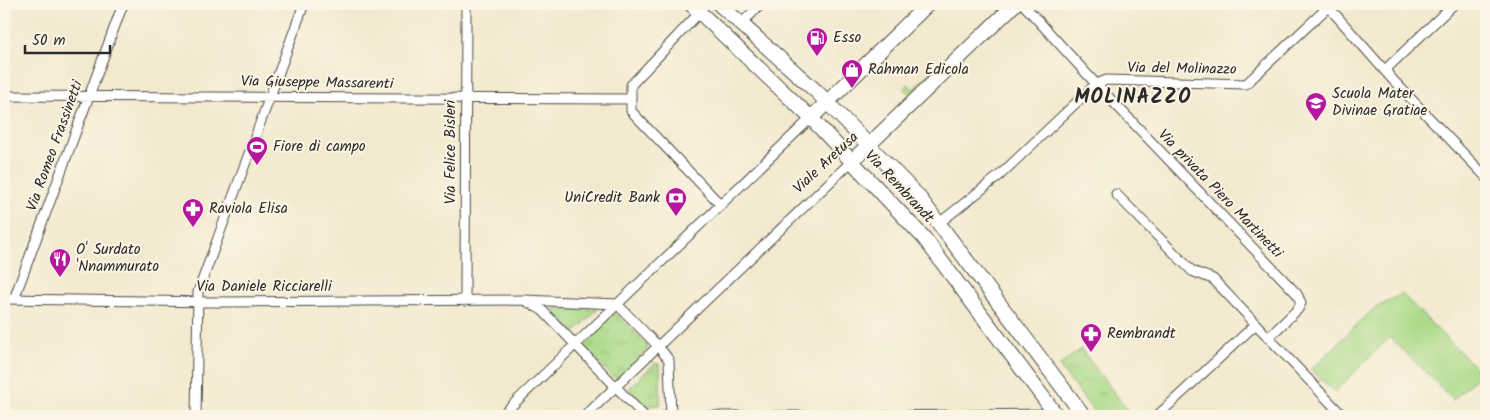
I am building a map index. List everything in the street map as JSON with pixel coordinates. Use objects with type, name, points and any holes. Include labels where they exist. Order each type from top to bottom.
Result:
[{"type":"street","name":"Via Romeo Frassinetti","points":[[14,299],[123,4]]},
{"type":"street","points":[[196,416],[197,301],[200,283],[304,4]]},
{"type":"street","name":"Via Felice Bisleri","points":[[464,301],[466,4]]},
{"type":"street","name":"Via Rembrandt","points":[[719,4],[827,102],[918,196],[1084,416]]},
{"type":"street","points":[[741,24],[761,4]]},
{"type":"street","points":[[501,416],[928,4]]},
{"type":"street","name":"Viale Aretusa","points":[[585,416],[869,146],[1015,4]]},
{"type":"street","name":"Via privata Piero Martinetti","points":[[1023,4],[1096,84],[1300,299],[1301,303],[1298,309],[1268,338]]},
{"type":"street","points":[[1385,70],[1454,4]]},
{"type":"street","points":[[1327,5],[1385,70],[1486,177]]},
{"type":"street","name":"Via del Molinazzo","points":[[1096,84],[1107,80],[1246,84],[1327,5]]},
{"type":"street","points":[[695,8],[631,85],[631,111],[720,204]]},
{"type":"street","name":"Via Rembrandt","points":[[695,8],[811,118],[924,238],[1055,415]]},
{"type":"street","points":[[938,224],[1000,175],[1096,84]]},
{"type":"street","name":"Via Giuseppe Massarenti","points":[[4,96],[631,98]]},
{"type":"street","points":[[1116,194],[1192,271],[1213,279],[1343,416]]},
{"type":"street","name":"Via Daniele Ricciarelli","points":[[4,299],[197,301],[524,300],[617,304]]},
{"type":"street","points":[[524,300],[542,310],[644,416]]},
{"type":"street","points":[[617,304],[658,346],[670,364],[669,416],[845,416]]},
{"type":"street","points":[[1157,416],[1256,324]]},
{"type":"street","points":[[883,416],[1055,415]]},
{"type":"green space","points":[[983,23],[985,25],[911,96],[905,90],[908,84],[913,89]]},
{"type":"green space","points":[[1402,294],[1481,373],[1453,400],[1390,337],[1335,392],[1311,370],[1372,310]]},
{"type":"green space","points":[[554,309],[598,309],[574,333],[554,312]]},
{"type":"green space","points":[[612,314],[618,315],[647,344],[647,350],[619,378],[612,376],[584,348],[583,342]]},
{"type":"green space","points":[[1081,349],[1132,416],[1097,416],[1059,366]]},
{"type":"green space","points":[[655,363],[660,365],[660,405],[645,406],[629,388]]},
{"type":"place","name":"Esso","points":[[817,57]]},
{"type":"place","name":"Rahman Edicola","points":[[852,89]]},
{"type":"place","name":"Scuola Mater Divinae Gratiae","points":[[1316,122]]},
{"type":"place","name":"Fiore di campo","points":[[257,166]]},
{"type":"place","name":"UniCredit Bank","points":[[676,217]]},
{"type":"place","name":"Raviola Elisa","points":[[193,228]]},
{"type":"place","name":"O' Surdato 'Nnammurato","points":[[60,278]]},
{"type":"place","name":"Rembrandt","points":[[1091,353]]},
{"type":"district","name":"MOLINAZZO","points":[[1133,98]]}]
